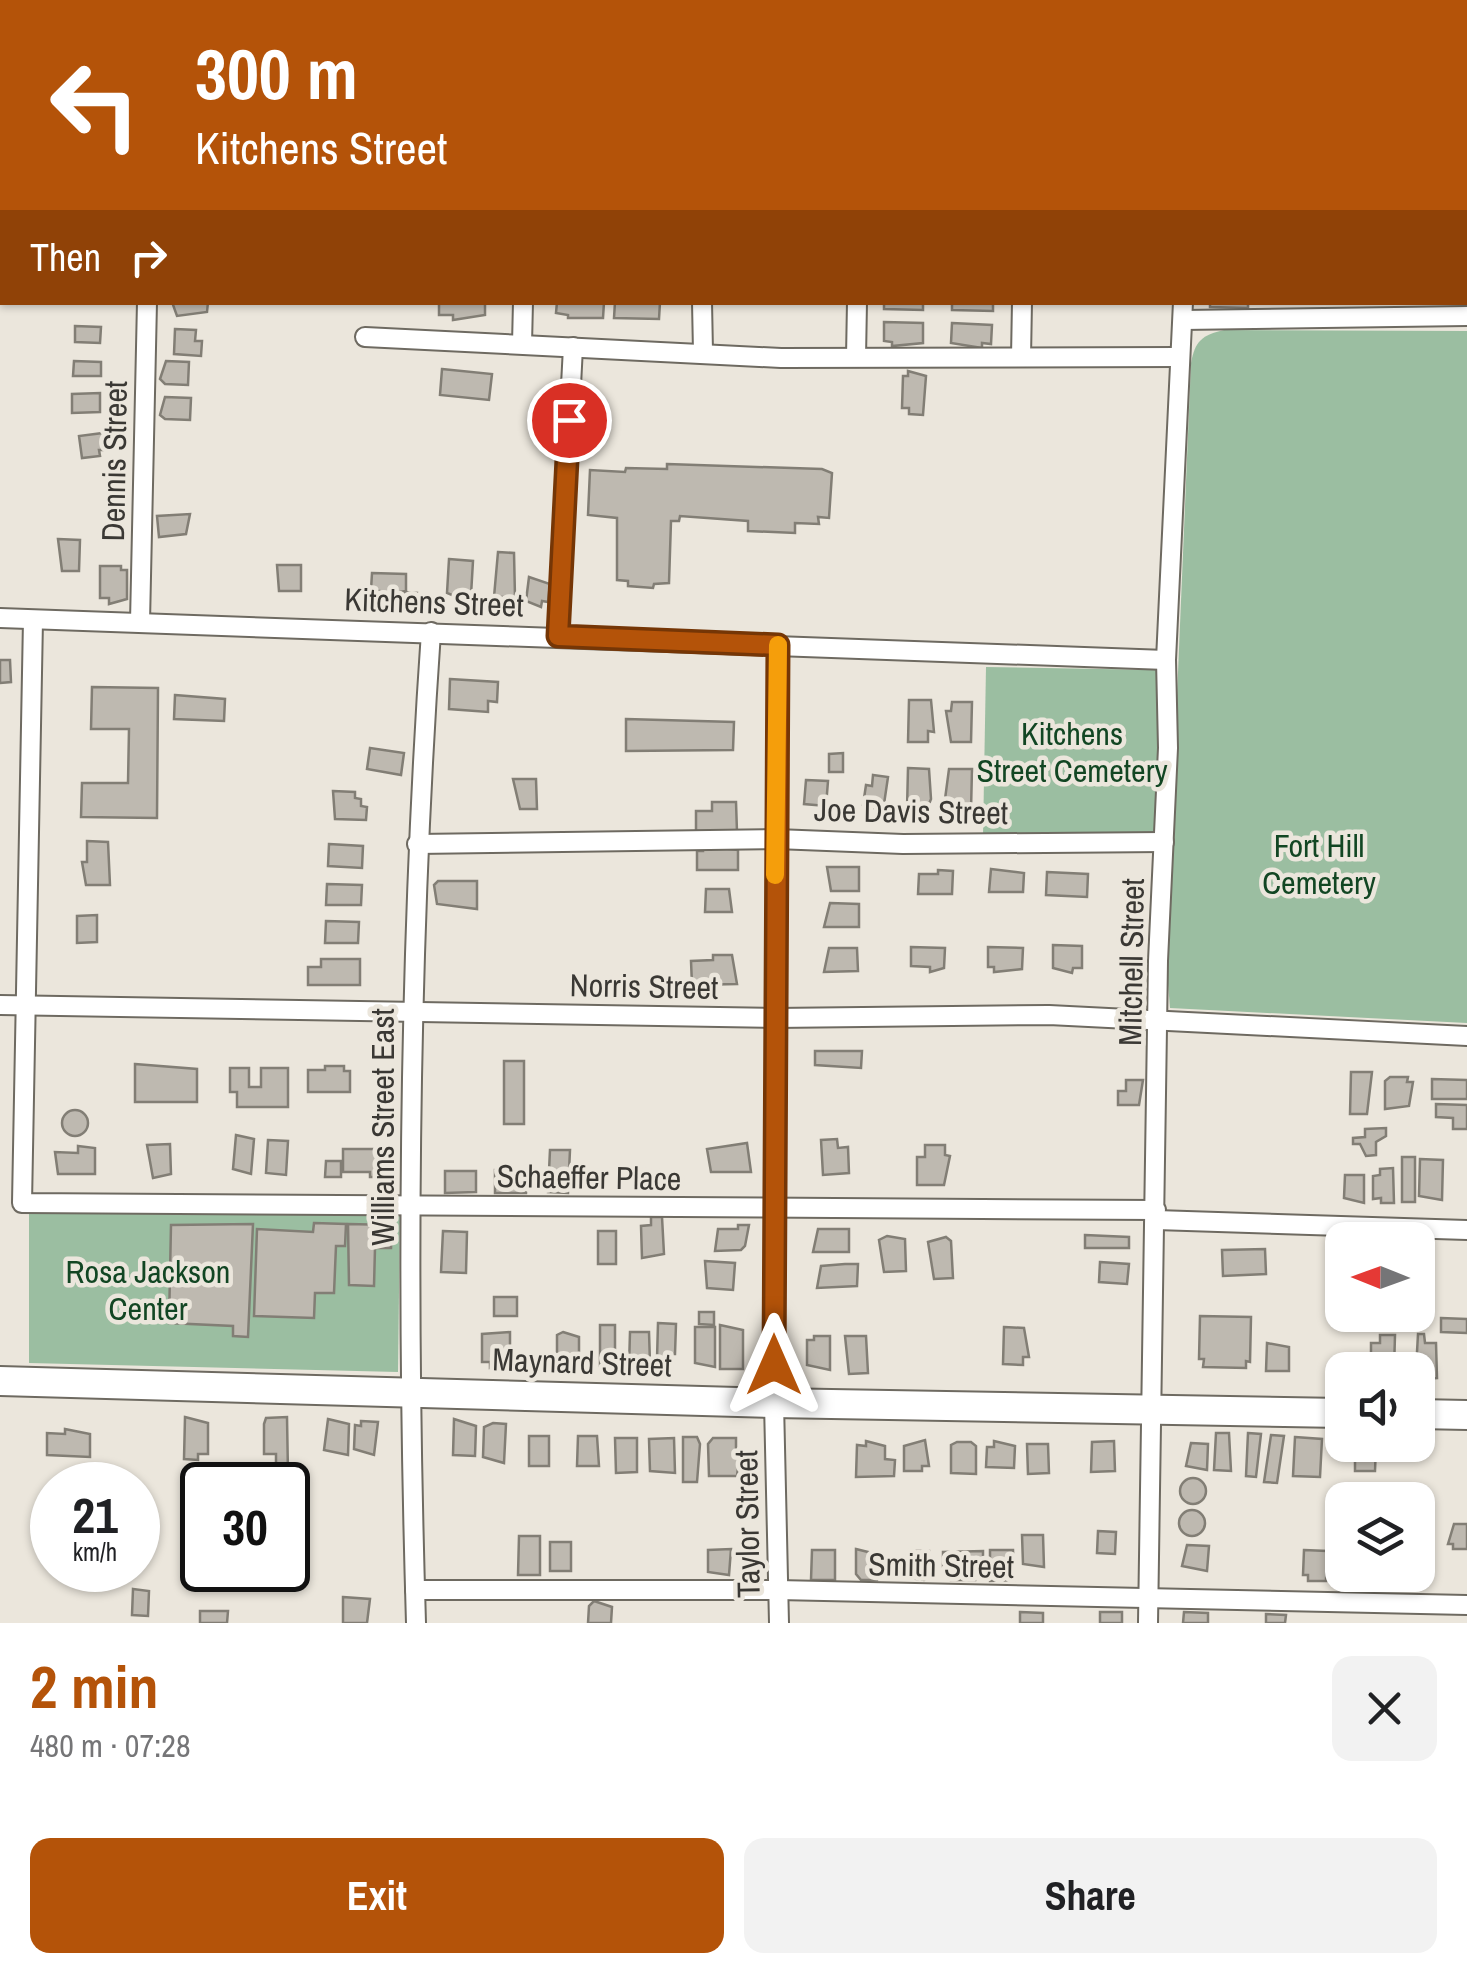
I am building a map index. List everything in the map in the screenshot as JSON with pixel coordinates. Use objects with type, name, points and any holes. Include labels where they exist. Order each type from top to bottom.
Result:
[{"type":"street","name":"Dennis Street","points":[[140,622],[147,305]]},
{"type":"street","points":[[522,344],[523,305]]},
{"type":"street","points":[[702,305],[703,352]]},
{"type":"street","points":[[856,357],[857,305]]},
{"type":"street","points":[[1021,357],[1022,305]]},
{"type":"street","points":[[1183,312],[1357,310],[1467,316]]},
{"type":"street","name":"Mitchell Street","points":[[1148,1623],[1166,660],[1183,312]]},
{"type":"street","points":[[365,337],[856,357],[1179,357]]},
{"type":"street","points":[[558,636],[572,347]]},
{"type":"street","name":"Kitchens Street","points":[[0,618],[1166,660]]},
{"type":"street","points":[[22,1198],[32,620]]},
{"type":"street","name":"Williams Street East","points":[[416,1623],[408,1392],[413,1012],[417,844],[431,632]]},
{"type":"street","name":"Taylor Street","points":[[778,645],[774,1404],[779,1623]]},
{"type":"street","name":"Joe Davis Street","points":[[417,844],[776,839],[903,844],[1164,842]]},
{"type":"street","name":"Norris Street","points":[[0,1005],[775,1018],[1049,1015],[1467,1036]]},
{"type":"street","name":"Schaeffer Place","points":[[0,1193],[22,1198],[1156,1215],[1467,1230]]},
{"type":"street","name":"Maynard Street","points":[[0,1380],[774,1404],[1325,1412]]},
{"type":"street","points":[[1435,1414],[1467,1415]]},
{"type":"street","name":"Smith Street","points":[[415,1590],[778,1590],[1467,1604]]},
{"type":"green space","name":"Fort Hill Cemetery","points":[[1224,330],[1467,331],[1467,1023],[1170,1008],[1166,959],[1191,363],[1201,340]]},
{"type":"green space","name":"Kitchens Street Cemetery","points":[[986,667],[1159,670],[1162,794],[1155,832],[983,836]]},
{"type":"green space","name":"Rosa Jackson Center","points":[[29,1209],[400,1211],[398,1372],[29,1363]]},
{"type":"building","points":[[173,305],[208,305],[207,312],[177,316]]},
{"type":"building","points":[[439,305],[485,305],[485,315],[453,320],[453,315],[439,315]]},
{"type":"building","points":[[557,305],[604,305],[603,318],[568,318],[556,313]]},
{"type":"building","points":[[615,305],[660,305],[659,319],[614,318]]},
{"type":"building","points":[[884,305],[923,305],[923,310],[884,309]]},
{"type":"building","points":[[952,305],[993,305],[993,311],[952,310]]},
{"type":"building","points":[[1210,305],[1248,305],[1248,308]]},
{"type":"building","points":[[884,322],[923,323],[923,343],[892,346],[892,342],[884,341]]},
{"type":"building","points":[[952,323],[992,325],[991,344],[982,343],[982,348],[951,343]]},
{"type":"building","points":[[75,326],[101,327],[100,343],[75,342]]},
{"type":"building","points":[[175,329],[196,330],[195,341],[202,341],[201,356],[174,354]]},
{"type":"building","points":[[74,361],[101,362],[101,376],[73,376]]},
{"type":"building","points":[[166,361],[189,362],[188,385],[165,384],[160,379]]},
{"type":"building","points":[[442,369],[492,374],[489,400],[440,395]]},
{"type":"building","points":[[908,371],[926,376],[923,415],[909,414],[909,408],[902,408],[903,376],[908,376]]},
{"type":"building","points":[[100,393],[100,412],[72,413],[72,394]]},
{"type":"building","points":[[165,397],[191,398],[190,420],[165,419],[160,415]]},
{"type":"building","points":[[103,433],[104,450],[99,450],[100,456],[82,458],[79,436]]},
{"type":"building","points":[[667,464],[822,469],[832,473],[829,518],[818,517],[819,524],[795,523],[795,533],[748,531],[748,521],[680,516],[679,521],[671,521],[669,583],[654,584],[653,588],[628,586],[628,581],[617,580],[617,518],[588,515],[590,470],[667,469]]},
{"type":"building","points":[[190,514],[186,534],[159,537],[157,516]]},
{"type":"building","points":[[58,539],[80,540],[79,571],[62,571]]},
{"type":"building","points":[[498,552],[514,553],[515,597],[494,597]]},
{"type":"building","points":[[449,559],[473,561],[471,595],[465,595],[464,600],[447,593]]},
{"type":"building","points":[[277,565],[301,565],[301,591],[279,591]]},
{"type":"building","points":[[100,566],[121,566],[121,570],[127,570],[127,599],[109,604],[109,598],[100,598]]},
{"type":"building","points":[[372,573],[406,574],[406,591],[380,595],[380,591],[371,590]]},
{"type":"building","points":[[529,577],[550,584],[548,602],[542,601],[541,607],[526,601]]},
{"type":"building","points":[[405,592],[417,593],[416,607],[404,606]]},
{"type":"building","points":[[0,660],[10,660],[11,682],[0,683]]},
{"type":"building","points":[[450,679],[498,682],[497,702],[488,701],[488,712],[449,709]]},
{"type":"building","points":[[92,687],[158,688],[157,818],[81,817],[82,783],[128,783],[129,729],[91,729]]},
{"type":"building","points":[[175,695],[225,699],[224,721],[174,719]]},
{"type":"building","points":[[909,700],[931,700],[934,732],[928,731],[928,742],[908,742]]},
{"type":"building","points":[[952,702],[972,702],[971,742],[951,742],[946,711],[951,711]]},
{"type":"building","points":[[626,719],[734,722],[733,750],[626,751]]},
{"type":"building","points":[[370,748],[404,753],[401,775],[367,769]]},
{"type":"building","points":[[843,753],[843,772],[829,772],[829,754]]},
{"type":"building","points":[[908,768],[929,769],[931,799],[927,809],[907,809]]},
{"type":"building","points":[[949,769],[972,769],[971,810],[949,809],[945,799]]},
{"type":"building","points":[[873,775],[888,777],[883,811],[863,805],[866,785],[872,786]]},
{"type":"building","points":[[513,779],[536,779],[537,809],[520,809]]},
{"type":"building","points":[[806,780],[828,781],[826,806],[804,804]]},
{"type":"building","points":[[333,791],[355,792],[361,806],[367,807],[366,820],[335,819]]},
{"type":"building","points":[[712,802],[736,802],[737,832],[696,833],[696,811],[712,811]]},
{"type":"building","points":[[87,841],[108,842],[110,885],[86,885],[82,862],[87,862]]},
{"type":"building","points":[[329,844],[363,846],[362,868],[328,866]]},
{"type":"building","points":[[703,846],[738,850],[738,870],[697,870],[697,851],[703,851]]},
{"type":"building","points":[[827,867],[859,867],[859,891],[831,891]]},
{"type":"building","points":[[991,869],[1024,873],[1023,892],[989,892]]},
{"type":"building","points":[[938,870],[953,871],[952,894],[918,894],[919,874],[938,874]]},
{"type":"building","points":[[1047,872],[1088,874],[1087,897],[1046,895]]},
{"type":"building","points":[[438,881],[477,881],[477,909],[437,904],[434,885]]},
{"type":"building","points":[[327,884],[362,885],[361,905],[326,905]]},
{"type":"building","points":[[706,889],[729,889],[732,912],[705,912]]},
{"type":"building","points":[[830,903],[859,904],[859,927],[824,927]]},
{"type":"building","points":[[97,915],[97,942],[77,943],[77,916]]},
{"type":"building","points":[[326,921],[359,922],[358,943],[325,943]]},
{"type":"building","points":[[1053,945],[1082,946],[1082,968],[1073,968],[1072,973],[1053,968]]},
{"type":"building","points":[[911,947],[945,948],[944,968],[930,972],[930,967],[911,966]]},
{"type":"building","points":[[988,947],[1023,948],[1022,969],[994,972],[994,967],[988,967]]},
{"type":"building","points":[[829,948],[857,948],[858,971],[824,972]]},
{"type":"building","points":[[713,955],[732,955],[737,984],[692,985],[691,961],[713,960]]},
{"type":"building","points":[[321,959],[360,959],[360,985],[308,985],[308,967],[321,967]]},
{"type":"building","points":[[815,1051],[862,1051],[861,1068],[815,1065]]},
{"type":"building","points":[[504,1061],[524,1061],[524,1124],[504,1124]]},
{"type":"building","points":[[135,1064],[197,1069],[197,1102],[135,1102]]},
{"type":"building","points":[[325,1066],[344,1066],[344,1071],[350,1071],[350,1092],[308,1092],[308,1070],[325,1070]]},
{"type":"building","points":[[230,1068],[249,1068],[249,1087],[261,1087],[261,1068],[288,1068],[288,1107],[237,1107],[237,1092],[230,1092]]},
{"type":"building","points":[[1351,1072],[1372,1072],[1367,1114],[1350,1114]]},
{"type":"building","points":[[1390,1077],[1408,1077],[1407,1082],[1413,1082],[1409,1106],[1385,1109],[1385,1081]]},
{"type":"building","points":[[1432,1079],[1467,1080],[1467,1099],[1432,1099]]},
{"type":"building","points":[[1126,1080],[1143,1080],[1139,1105],[1118,1105],[1118,1091],[1126,1091]]},
{"type":"building","points":[[1436,1104],[1467,1105],[1467,1129],[1453,1129],[1453,1118],[1436,1117]]},
{"type":"building","points":[[75,1110],[84,1114],[88,1123],[84,1132],[75,1136],[66,1132],[62,1123],[66,1114]]},
{"type":"building","points":[[1386,1128],[1386,1136],[1376,1142],[1376,1155],[1366,1156],[1360,1144],[1353,1144],[1353,1138],[1365,1137],[1365,1129]]},
{"type":"building","points":[[236,1135],[254,1139],[251,1174],[233,1169]]},
{"type":"building","points":[[837,1139],[838,1148],[848,1147],[849,1173],[823,1175],[821,1140]]},
{"type":"building","points":[[268,1140],[288,1141],[286,1175],[266,1173]]},
{"type":"building","points":[[747,1143],[751,1172],[711,1172],[707,1149]]},
{"type":"building","points":[[170,1144],[171,1174],[153,1178],[147,1145]]},
{"type":"building","points":[[925,1145],[945,1145],[945,1155],[950,1156],[944,1185],[917,1185],[917,1157],[925,1157]]},
{"type":"building","points":[[78,1146],[95,1148],[95,1174],[58,1174],[55,1152],[78,1153]]},
{"type":"building","points":[[343,1149],[379,1149],[379,1154],[391,1156],[391,1171],[380,1171],[381,1177],[370,1177],[370,1172],[343,1172]]},
{"type":"building","points":[[550,1150],[570,1150],[568,1193],[548,1192]]},
{"type":"building","points":[[1402,1157],[1415,1157],[1415,1202],[1402,1202]]},
{"type":"building","points":[[1420,1159],[1443,1160],[1442,1200],[1419,1196]]},
{"type":"building","points":[[326,1161],[341,1161],[341,1177],[325,1177]]},
{"type":"building","points":[[1393,1168],[1394,1203],[1381,1203],[1381,1198],[1373,1199],[1373,1176],[1380,1175],[1380,1169]]},
{"type":"building","points":[[495,1170],[527,1171],[526,1193],[495,1193]]},
{"type":"building","points":[[445,1171],[476,1171],[476,1192],[445,1193]]},
{"type":"building","points":[[1345,1175],[1364,1175],[1364,1203],[1344,1198]]},
{"type":"building","points":[[651,1217],[662,1217],[664,1254],[642,1258],[641,1226],[651,1225]]},
{"type":"building","points":[[314,1223],[346,1224],[345,1246],[336,1246],[334,1293],[315,1293],[314,1318],[254,1316],[257,1229],[313,1232]]},
{"type":"building","points":[[253,1224],[248,1337],[233,1336],[233,1326],[169,1323],[171,1225]]},
{"type":"building","points":[[348,1224],[392,1225],[391,1248],[375,1248],[374,1286],[349,1285]]},
{"type":"building","points":[[738,1225],[749,1225],[745,1246],[741,1250],[715,1251],[718,1229],[738,1229]]},
{"type":"building","points":[[818,1229],[849,1229],[849,1252],[813,1252]]},
{"type":"building","points":[[443,1231],[467,1232],[466,1273],[441,1272]]},
{"type":"building","points":[[598,1231],[616,1231],[616,1264],[598,1264]]},
{"type":"building","points":[[1085,1235],[1129,1237],[1129,1248],[1085,1248]]},
{"type":"building","points":[[887,1236],[905,1239],[906,1271],[884,1272],[879,1240]]},
{"type":"building","points":[[946,1237],[951,1241],[953,1278],[934,1279],[928,1242]]},
{"type":"building","points":[[1265,1249],[1266,1274],[1223,1276],[1222,1250]]},
{"type":"building","points":[[705,1261],[735,1263],[733,1290],[707,1288]]},
{"type":"building","points":[[1100,1262],[1129,1264],[1127,1284],[1099,1282]]},
{"type":"building","points":[[858,1264],[857,1286],[817,1288],[821,1266]]},
{"type":"building","points":[[494,1297],[517,1297],[517,1316],[494,1316]]},
{"type":"building","points":[[699,1312],[714,1312],[714,1325],[699,1324]]},
{"type":"building","points":[[1200,1316],[1251,1317],[1250,1362],[1246,1361],[1246,1368],[1203,1367],[1204,1359],[1199,1359]]},
{"type":"building","points":[[1441,1318],[1467,1319],[1467,1333],[1441,1332]]},
{"type":"building","points":[[658,1323],[676,1324],[675,1354],[670,1354],[670,1360],[657,1359]]},
{"type":"building","points":[[600,1325],[615,1325],[615,1367],[600,1366]]},
{"type":"building","points":[[720,1325],[743,1330],[743,1369],[720,1369]]},
{"type":"building","points":[[695,1327],[715,1327],[715,1367],[695,1363]]},
{"type":"building","points":[[1004,1327],[1024,1328],[1029,1357],[1023,1357],[1023,1365],[1003,1364]]},
{"type":"building","points":[[510,1332],[510,1363],[490,1368],[490,1362],[482,1362],[482,1334]]},
{"type":"building","points":[[563,1332],[579,1337],[579,1370],[557,1370],[557,1335]]},
{"type":"building","points":[[630,1332],[649,1332],[650,1363],[643,1367],[629,1367]]},
{"type":"building","points":[[1418,1334],[1424,1334],[1425,1343],[1436,1343],[1437,1378],[1435,1352],[1417,1352]]},
{"type":"building","points":[[1380,1335],[1395,1335],[1395,1352],[1371,1352],[1371,1343],[1380,1343]]},
{"type":"building","points":[[814,1336],[830,1336],[830,1370],[807,1365],[807,1340],[814,1340]]},
{"type":"building","points":[[845,1336],[866,1336],[868,1373],[849,1374]]},
{"type":"building","points":[[1267,1343],[1289,1347],[1289,1371],[1266,1371]]},
{"type":"building","points":[[185,1417],[208,1423],[208,1454],[198,1454],[198,1460],[184,1459]]},
{"type":"building","points":[[287,1417],[288,1462],[276,1462],[276,1454],[264,1454],[266,1418]]},
{"type":"building","points":[[328,1419],[349,1424],[348,1455],[324,1450]]},
{"type":"building","points":[[454,1419],[476,1426],[475,1456],[453,1455]]},
{"type":"building","points":[[361,1421],[378,1422],[374,1455],[354,1449],[355,1425],[361,1426]]},
{"type":"building","points":[[506,1424],[504,1463],[483,1457],[484,1427]]},
{"type":"building","points":[[65,1429],[90,1434],[90,1457],[47,1455],[47,1433],[65,1434]]},
{"type":"building","points":[[1216,1433],[1229,1433],[1231,1471],[1214,1470]]},
{"type":"building","points":[[1248,1433],[1261,1434],[1256,1477],[1246,1476]]},
{"type":"building","points":[[1271,1435],[1284,1436],[1277,1483],[1264,1482]]},
{"type":"building","points":[[529,1436],[549,1436],[549,1466],[529,1466]]},
{"type":"building","points":[[578,1436],[597,1436],[599,1466],[577,1466]]},
{"type":"building","points":[[683,1437],[697,1437],[700,1444],[697,1482],[683,1482]]},
{"type":"building","points":[[1295,1437],[1322,1439],[1320,1477],[1293,1476]]},
{"type":"building","points":[[615,1438],[637,1438],[637,1472],[616,1473]]},
{"type":"building","points":[[674,1438],[675,1473],[650,1471],[649,1439]]},
{"type":"building","points":[[713,1438],[736,1438],[736,1451],[740,1451],[737,1476],[709,1476],[708,1444]]},
{"type":"building","points":[[925,1440],[929,1466],[922,1466],[922,1471],[904,1471],[904,1446]]},
{"type":"building","points":[[866,1441],[885,1446],[885,1459],[895,1460],[894,1476],[856,1477],[857,1445],[866,1446]]},
{"type":"building","points":[[994,1441],[1015,1446],[1014,1468],[986,1467],[987,1447],[994,1447]]},
{"type":"building","points":[[1114,1441],[1115,1471],[1091,1472],[1092,1442]]},
{"type":"building","points":[[957,1442],[976,1446],[976,1474],[951,1473],[951,1445]]},
{"type":"building","points":[[1191,1443],[1208,1444],[1207,1470],[1186,1466]]},
{"type":"building","points":[[1027,1444],[1048,1444],[1049,1473],[1028,1474]]},
{"type":"building","points":[[1355,1462],[1375,1462],[1375,1471],[1355,1471]]},
{"type":"building","points":[[1193,1478],[1202,1482],[1206,1491],[1202,1500],[1193,1504],[1184,1500],[1180,1491],[1184,1482]]},
{"type":"building","points":[[1192,1510],[1201,1514],[1205,1523],[1201,1532],[1192,1536],[1183,1532],[1179,1523],[1183,1514]]},
{"type":"building","points":[[1454,1524],[1467,1524],[1467,1549],[1453,1549],[1453,1544],[1448,1544]]},
{"type":"building","points":[[1098,1531],[1116,1532],[1115,1554],[1097,1553]]},
{"type":"building","points":[[1022,1535],[1043,1535],[1044,1567],[1023,1564]]},
{"type":"building","points":[[519,1536],[540,1536],[540,1575],[518,1575]]},
{"type":"building","points":[[550,1542],[571,1542],[571,1571],[550,1571]]},
{"type":"building","points":[[1187,1545],[1209,1546],[1207,1571],[1182,1566]]},
{"type":"building","points":[[731,1549],[729,1575],[708,1572],[708,1550]]},
{"type":"building","points":[[856,1549],[880,1555],[877,1580],[861,1580],[856,1574]]},
{"type":"building","points":[[812,1550],[835,1550],[835,1580],[811,1580]]},
{"type":"building","points":[[990,1550],[1013,1550],[1014,1580],[990,1581]]},
{"type":"building","points":[[1304,1550],[1325,1551],[1325,1581],[1308,1581],[1308,1575],[1303,1575]]},
{"type":"building","points":[[910,1551],[929,1551],[929,1576],[924,1580],[894,1576],[893,1560],[904,1560]]},
{"type":"building","points":[[983,1551],[983,1569],[974,1570],[975,1580],[951,1580],[951,1567],[943,1567],[943,1552]]},
{"type":"building","points":[[133,1592],[149,1592],[148,1616],[132,1615]]},
{"type":"building","points":[[343,1597],[370,1599],[367,1623],[343,1623]]},
{"type":"building","points":[[594,1601],[612,1607],[611,1623],[588,1623],[589,1606]]},
{"type":"building","points":[[200,1611],[228,1611],[227,1623],[200,1623]]},
{"type":"building","points":[[1020,1612],[1043,1613],[1043,1623],[1020,1623]]},
{"type":"building","points":[[1100,1612],[1122,1612],[1122,1623],[1100,1623]]},
{"type":"building","points":[[1184,1612],[1208,1613],[1208,1623],[1183,1623]]},
{"type":"building","points":[[1266,1614],[1286,1615],[1285,1623],[1266,1623]]},
{"type":"slow traffic","points":[[775,875],[778,645]]},
{"type":"route","points":[[569,420],[558,636],[778,645],[774,1365]]}]
